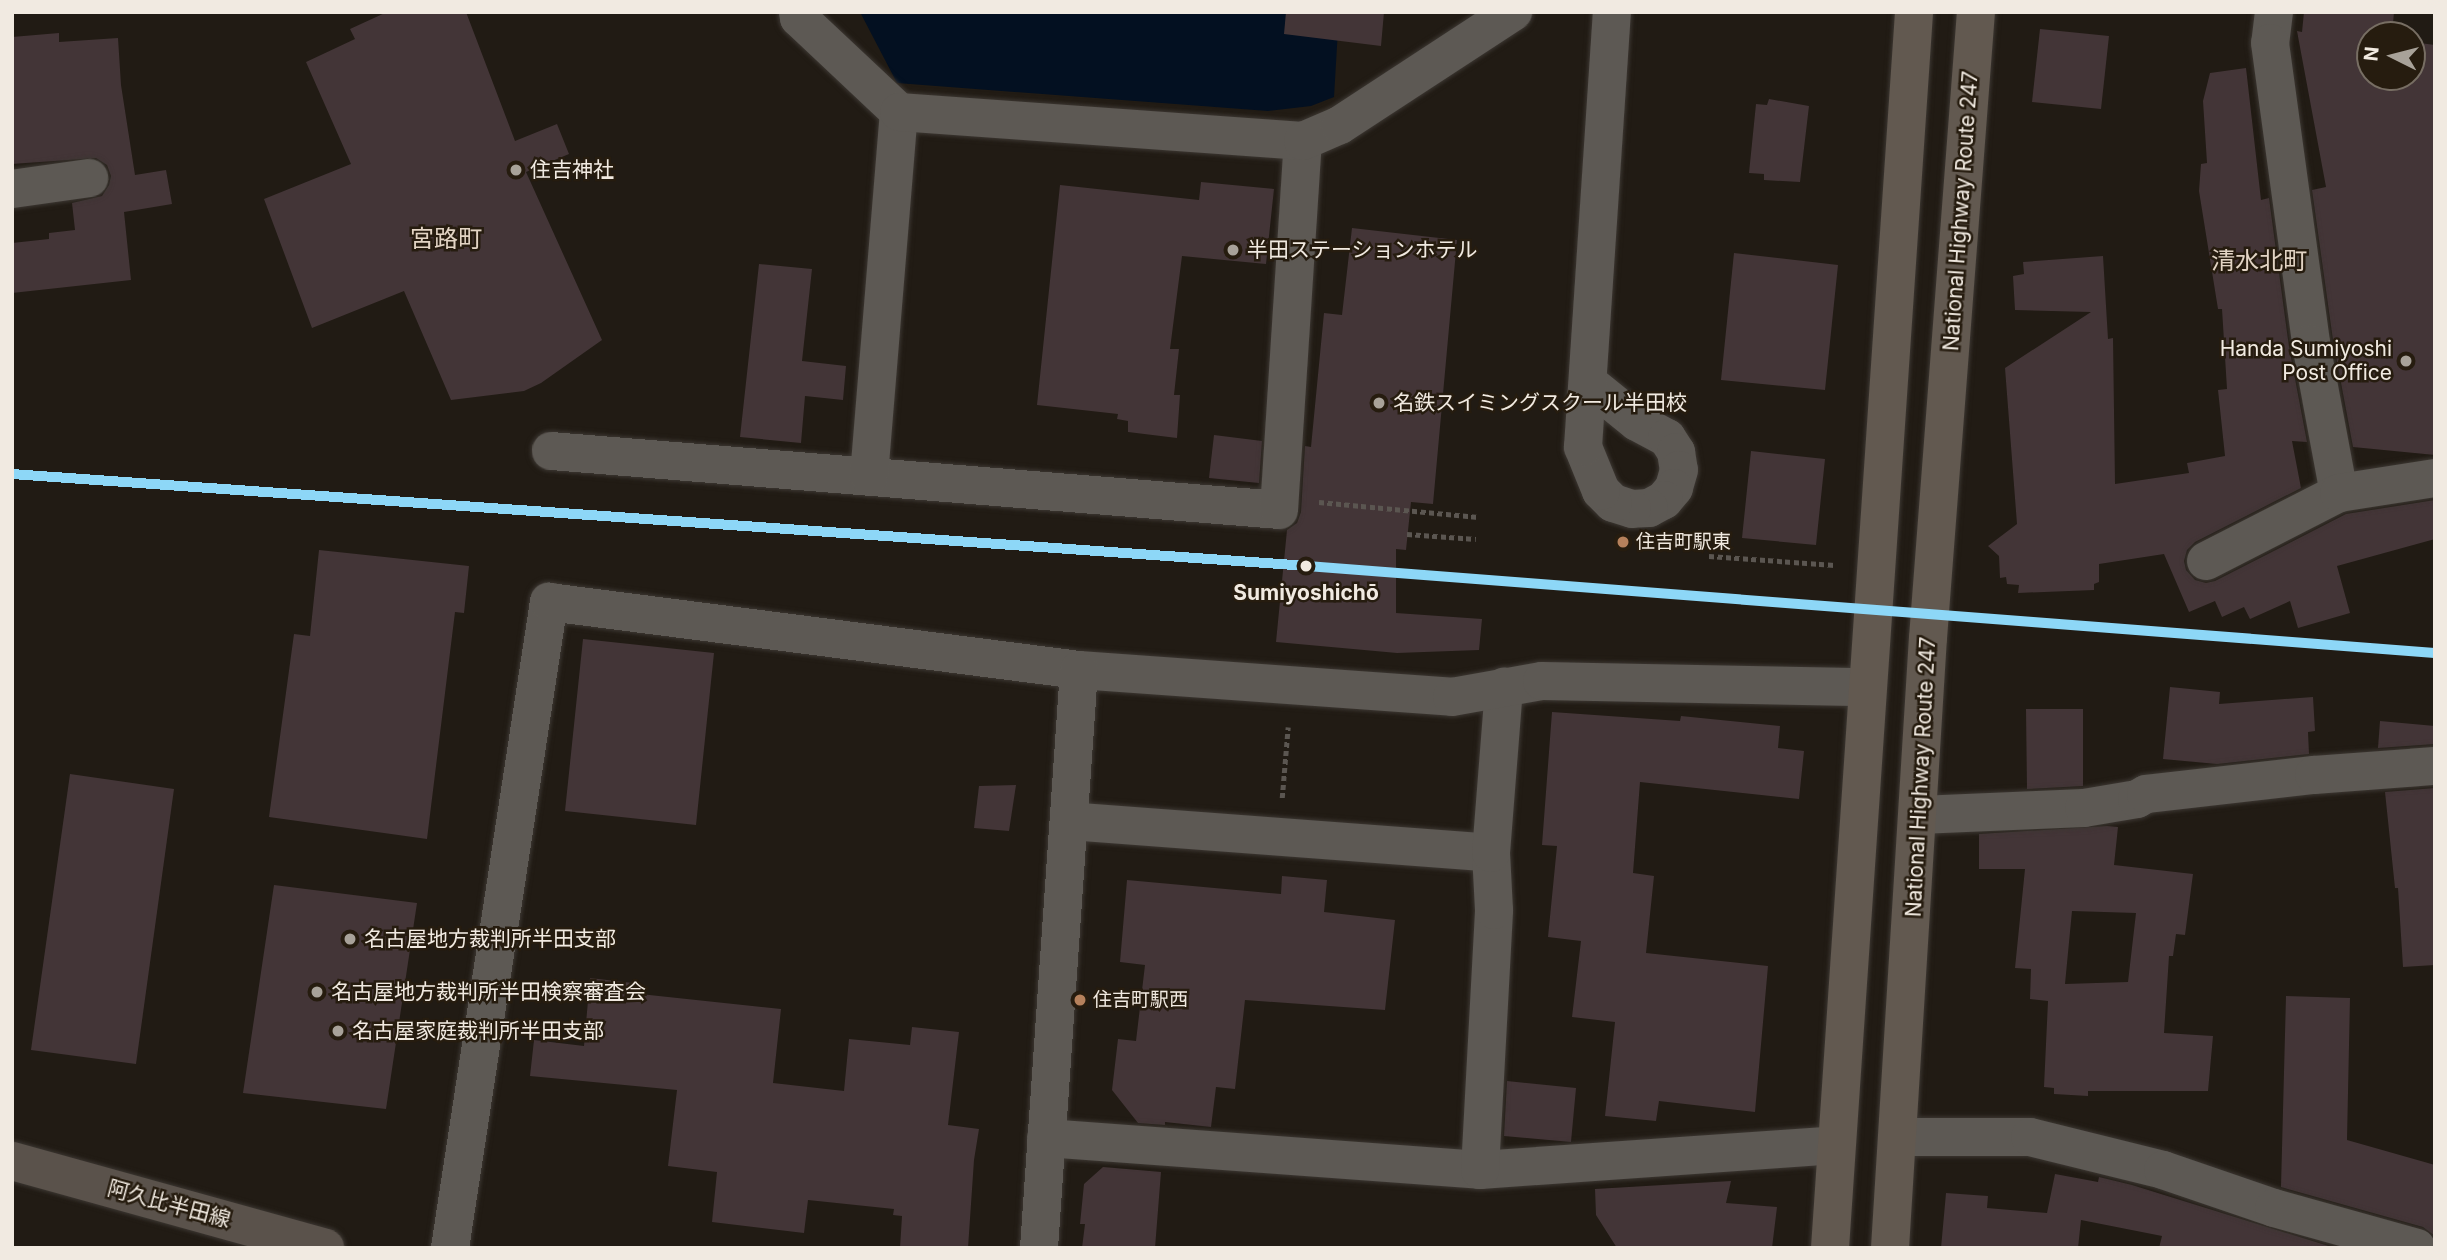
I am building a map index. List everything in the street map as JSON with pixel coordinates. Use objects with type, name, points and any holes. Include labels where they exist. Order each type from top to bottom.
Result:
[{"type":"highway","points":[[1830,1248],[1914,12]]},
{"type":"highway","name":"National Highway Route 247","points":[[1890,1248],[1928,638],[1976,12]]},
{"type":"main road","name":"阿久比半田線","points":[[12,1161],[325,1248]]},
{"type":"street","points":[[797,12],[799,18],[899,112],[1303,141],[1340,125],[1513,12]]},
{"type":"street","points":[[1590,384],[1612,12]]},
{"type":"street","points":[[2274,12],[2270,43],[2309,330],[2339,493]]},
{"type":"street","points":[[869,476],[899,112]]},
{"type":"street","points":[[551,450],[1279,510],[1303,141]]},
{"type":"street","points":[[12,189],[89,178]]},
{"type":"street","points":[[2206,561],[2339,493],[2435,478]]},
{"type":"street","points":[[450,1248],[549,602],[1079,670],[1452,697],[1542,681],[1867,687]]},
{"type":"street","points":[[1039,1248],[1079,670]]},
{"type":"street","points":[[1480,1170],[1494,910],[1491,853],[1504,687]]},
{"type":"street","points":[[1919,815],[2084,808],[2159,793],[2435,766]]},
{"type":"street","points":[[1069,821],[1491,853]]},
{"type":"street","points":[[1899,1137],[2030,1137],[2163,1170],[2274,1208],[2417,1248]]},
{"type":"street","points":[[1046,1138],[1480,1170],[1836,1145]]},
{"type":"path","points":[[1279,498],[1478,517]]},
{"type":"path","points":[[1407,534],[1476,539]]},
{"type":"path","points":[[1709,556],[1839,565]]},
{"type":"path","points":[[1282,802],[1288,719]]},
{"type":"water","points":[[860,12],[1339,12],[1334,97],[1311,106],[1268,111],[897,83]]},
{"type":"building","points":[[387,12],[466,12],[515,141],[557,124],[569,154],[526,172],[602,340],[541,383],[524,391],[451,400],[404,291],[312,328],[264,199],[351,164],[306,62],[355,39],[350,29]]},
{"type":"building","points":[[1286,12],[1384,12],[1381,46],[1284,34]]},
{"type":"building","points":[[2304,12],[2394,12],[2393,21],[2356,21],[2356,91],[2426,91],[2426,44],[2435,45],[2435,455],[2353,447],[2333,340],[2312,190],[2326,187],[2297,31],[2302,32]]},
{"type":"building","points":[[2040,29],[2109,36],[2101,109],[2032,102]]},
{"type":"building","points":[[59,33],[59,42],[118,38],[121,85],[135,175],[166,170],[172,204],[124,212],[131,280],[12,293],[12,243],[49,239],[49,233],[75,230],[72,203],[102,196],[111,176],[107,165],[96,158],[12,164],[12,37]]},
{"type":"building","points":[[2246,68],[2261,200],[2269,198],[2289,347],[2307,442],[2292,441],[2301,488],[2195,542],[2187,550],[2184,561],[2186,570],[2195,580],[2206,583],[2215,581],[2346,514],[2435,500],[2435,539],[2337,566],[2350,613],[2298,628],[2290,601],[2250,619],[2244,607],[2222,617],[2215,601],[2189,612],[2164,554],[2099,564],[2099,582],[2094,584],[2094,590],[2018,593],[2019,585],[2007,584],[2006,577],[2000,578],[1999,556],[1988,546],[2017,524],[2005,368],[2091,312],[2015,310],[2013,276],[2024,274],[2023,262],[2103,256],[2108,339],[2113,338],[2115,484],[2189,473],[2187,463],[2225,456],[2218,390],[2227,389],[2222,309],[2218,309],[2199,191],[2201,164],[2207,163],[2203,101],[2210,73]]},
{"type":"building","points":[[1769,99],[1809,106],[1800,182],[1764,180],[1764,174],[1749,173],[1756,104],[1767,105]]},
{"type":"building","points":[[1201,182],[1274,189],[1266,264],[1182,256],[1170,349],[1179,349],[1174,395],[1180,395],[1177,438],[1128,432],[1128,421],[1117,419],[1118,414],[1037,405],[1060,185],[1199,200]]},
{"type":"building","name":"名鉄スイミングスクール半田校","points":[[1352,228],[1457,240],[1433,504],[1411,502],[1406,550],[1396,549],[1396,613],[1482,619],[1479,650],[1397,653],[1276,642],[1287,530],[1297,523],[1301,512],[1305,446],[1311,447],[1324,313],[1342,315]]},
{"type":"building","points":[[1734,253],[1838,265],[1825,390],[1721,380]]},
{"type":"building","points":[[759,264],[812,269],[802,361],[846,366],[843,400],[805,396],[801,443],[740,437]]},
{"type":"building","points":[[1214,435],[1262,441],[1259,483],[1209,478]]},
{"type":"building","points":[[1751,451],[1825,459],[1816,545],[1742,538]]},
{"type":"building","points":[[319,550],[469,566],[464,613],[455,612],[427,839],[269,817],[294,634],[310,636]]},
{"type":"building","points":[[583,639],[714,653],[696,825],[565,811]]},
{"type":"building","points":[[2170,687],[2220,692],[2219,704],[2313,697],[2315,731],[2308,732],[2309,754],[2217,764],[2163,759]]},
{"type":"building","points":[[2026,709],[2083,709],[2083,786],[2027,789]]},
{"type":"building","points":[[1552,712],[1680,721],[1681,716],[1780,726],[1778,748],[1804,751],[1799,799],[1640,782],[1633,873],[1654,876],[1646,953],[1768,966],[1755,1112],[1659,1101],[1656,1121],[1605,1116],[1615,1022],[1572,1017],[1581,941],[1548,937],[1557,846],[1542,845]]},
{"type":"building","points":[[2380,721],[2435,726],[2435,744],[2378,748]]},
{"type":"building","points":[[70,774],[174,789],[136,1064],[31,1050]]},
{"type":"building","points":[[1016,785],[1009,831],[974,828],[979,786]]},
{"type":"building","points":[[2435,788],[2435,965],[2403,967],[2398,888],[2395,888],[2385,792]]},
{"type":"building","points":[[2118,827],[2114,865],[2193,874],[2185,935],[2176,934],[2173,956],[2169,956],[2164,1033],[2213,1036],[2208,1091],[2088,1091],[2088,1096],[2054,1094],[2054,1088],[2044,1087],[2048,1001],[2030,999],[2031,969],[2015,968],[2025,869],[1979,869],[1979,834]],"holes":[[[2072,911],[2136,913],[2128,982],[2065,984]]]},
{"type":"building","points":[[1282,876],[1327,880],[1324,912],[1395,920],[1385,1010],[1245,1000],[1235,1089],[1216,1087],[1211,1127],[1165,1122],[1165,1125],[1138,1123],[1112,1090],[1118,1039],[1136,1041],[1145,965],[1120,962],[1127,880],[1281,894]]},
{"type":"building","points":[[274,885],[417,903],[386,1109],[243,1093]]},
{"type":"building","points":[[590,978],[641,984],[640,994],[781,1009],[773,1083],[844,1091],[849,1039],[910,1045],[912,1027],[959,1032],[948,1125],[979,1129],[974,1160],[968,1248],[900,1248],[902,1216],[893,1215],[894,1209],[808,1200],[804,1233],[712,1222],[717,1172],[668,1166],[677,1090],[530,1076],[534,1040],[584,1046]]},
{"type":"building","points":[[2286,996],[2350,998],[2347,1140],[2435,1165],[2435,1236],[2423,1227],[2281,1187]]},
{"type":"building","points":[[1507,1081],[1576,1088],[1571,1142],[1504,1136]]},
{"type":"building","points":[[1103,1167],[1161,1172],[1155,1248],[1082,1248],[1085,1224],[1080,1224],[1084,1184]]},
{"type":"building","points":[[2055,1174],[2098,1182],[2099,1177],[2132,1185],[2335,1248],[2159,1248],[2162,1236],[2081,1220],[2078,1248],[1941,1248],[1946,1193],[1988,1196],[1987,1208],[2047,1213]]},
{"type":"building","points":[[1731,1181],[1726,1203],[1777,1207],[1772,1248],[1617,1248],[1596,1215],[1595,1189]]},
{"type":"transit line","points":[[12,474],[1307,566],[2435,653]]},
{"type":"place","name":"住吉神社","points":[[516,170]]},
{"type":"place","name":"半田ステーションホテル","points":[[1233,250]]},
{"type":"place","name":"Handa Sumiyoshi Post Office","points":[[2406,361]]},
{"type":"place","name":"名鉄スイミングスクール半田校","points":[[1379,403]]},
{"type":"place","name":"住吉町駅東","points":[[1623,542]]},
{"type":"place","name":"Sumiyoshichō","points":[[1306,566]]},
{"type":"place","name":"名古屋地方裁判所半田支部","points":[[350,939]]},
{"type":"place","name":"名古屋地方裁判所半田検察審査会","points":[[317,992]]},
{"type":"place","name":"住吉町駅西","points":[[1080,1000]]},
{"type":"place","name":"名古屋家庭裁判所半田支部","points":[[338,1031]]},
{"type":"district","name":"宮路町","points":[[446,239]]},
{"type":"district","name":"清水北町","points":[[2259,261]]}]
